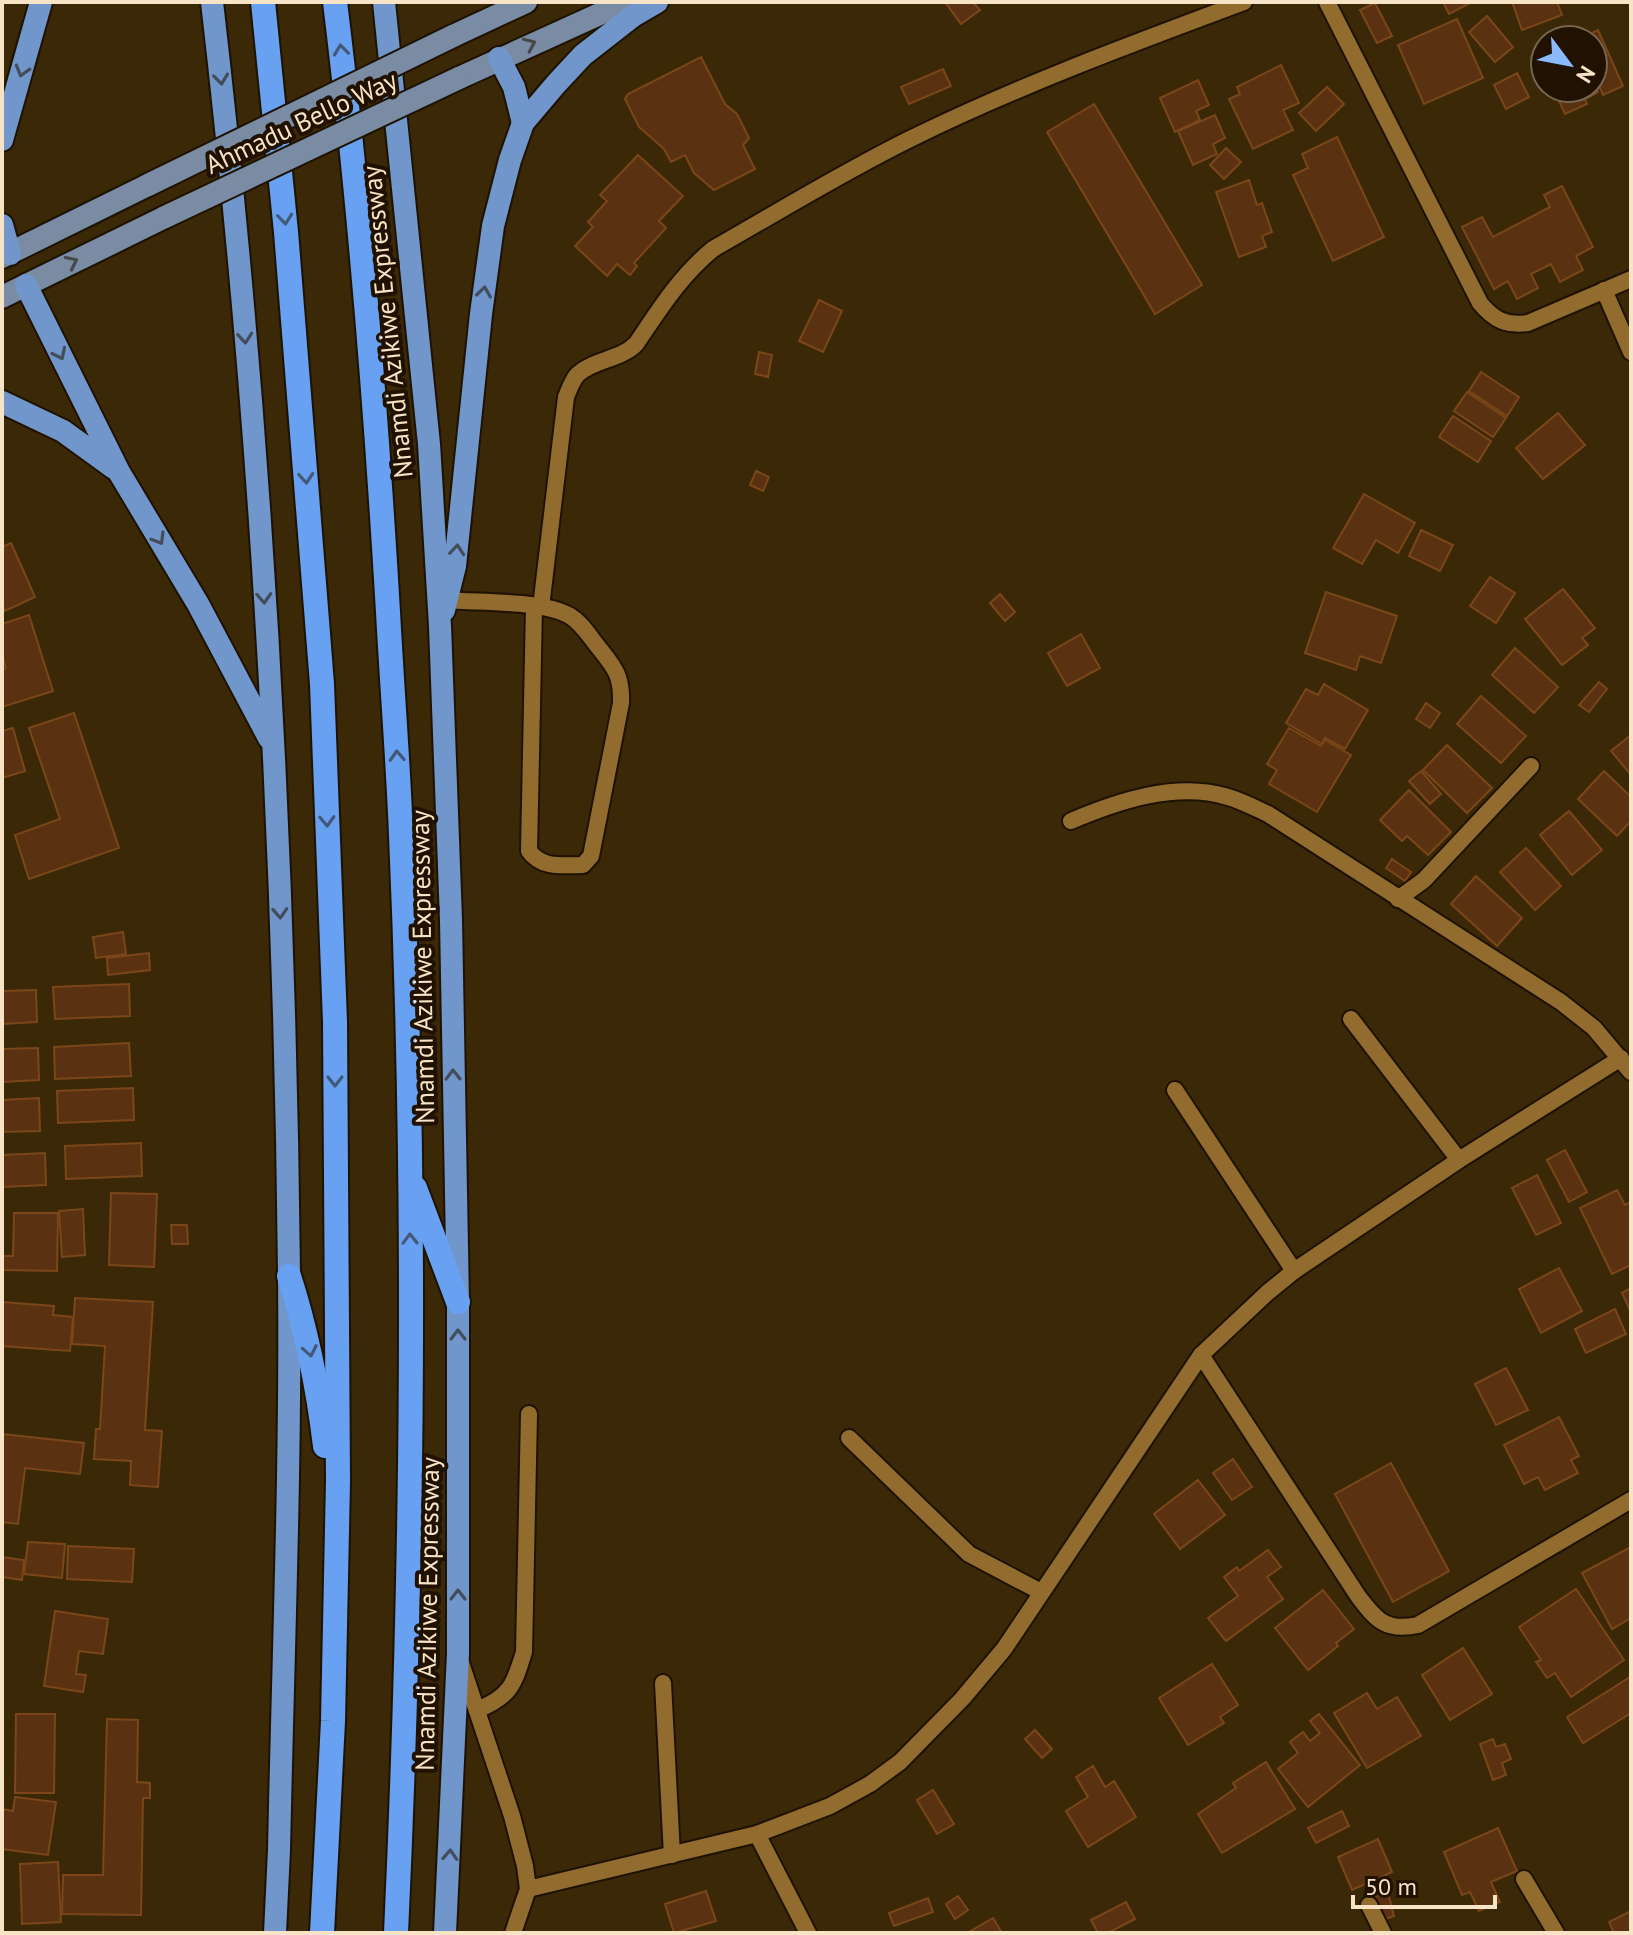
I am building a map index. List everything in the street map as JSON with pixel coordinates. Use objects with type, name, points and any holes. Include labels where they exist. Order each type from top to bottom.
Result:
[{"type":"highway","points":[[2,140],[41,2]]},
{"type":"highway","points":[[212,2],[225,111],[254,437],[281,928],[289,1276],[280,1835],[275,1933]]},
{"type":"highway","points":[[263,2],[286,232],[322,684],[335,1022],[338,1481],[333,1721],[322,1933]]},
{"type":"highway","name":"Nnamdi Azikiwe Expressway","points":[[335,2],[355,166],[380,476],[401,835],[409,1172],[411,1438],[396,1933]]},
{"type":"highway","name":"Nnamdi Azikiwe Expressway","points":[[384,2],[429,444],[440,626],[451,920],[458,1302],[458,1653],[445,1933]]},
{"type":"highway","points":[[440,626],[455,566],[493,226],[503,181],[523,123],[583,55],[633,16],[657,2]]},
{"type":"highway","points":[[499,58],[514,87],[523,123]]},
{"type":"highway","points":[[2,225],[6,256]]},
{"type":"highway","points":[[26,285],[119,472],[198,604],[273,745]]},
{"type":"highway","points":[[2,402],[63,431],[119,472]]},
{"type":"highway","points":[[409,1172],[458,1302]]},
{"type":"highway","points":[[289,1276],[303,1320],[329,1463],[338,1481]]},
{"type":"main road","name":"Ahmadu Bello Way","points":[[6,256],[526,2]]},
{"type":"main road","name":"Ahmadu Bello Way","points":[[2,297],[499,58],[626,2]]},
{"type":"street","points":[[447,600],[538,607],[553,608],[572,618],[585,630],[618,672],[622,688],[621,703],[591,856],[583,865],[547,865],[535,860],[529,851],[538,607],[566,397],[576,376],[592,364],[628,352],[696,263],[726,241],[850,170],[911,139],[1093,58],[1244,2]]},
{"type":"street","points":[[1327,2],[1480,303],[1489,314],[1514,325],[1528,323],[1631,279]]},
{"type":"street","points":[[1604,290],[1631,352]]},
{"type":"street","points":[[1398,899],[1424,880],[1531,766]]},
{"type":"street","points":[[528,1889],[757,1834],[830,1806],[870,1784],[900,1762],[984,1674],[1201,1355],[1294,1271],[1459,1160],[1626,1065],[1594,1028],[1561,1002],[1268,814],[1230,797],[1191,791],[1155,794],[1094,811],[1071,821]]},
{"type":"street","points":[[1351,1019],[1459,1160]]},
{"type":"street","points":[[1175,1090],[1294,1271]]},
{"type":"street","points":[[1201,1355],[1358,1596],[1374,1617],[1388,1626],[1402,1628],[1418,1625],[1631,1500]]},
{"type":"street","points":[[477,1710],[499,1701],[511,1687],[524,1652],[529,1414]]},
{"type":"street","points":[[849,1438],[969,1554],[1041,1592]]},
{"type":"street","points":[[458,1653],[512,1816],[525,1866],[528,1889],[513,1933]]},
{"type":"street","points":[[663,1683],[672,1855]]},
{"type":"street","points":[[757,1834],[808,1933]]},
{"type":"street","points":[[1524,1879],[1556,1933]]},
{"type":"street","points":[[1369,1905],[1383,1933]]},
{"type":"building","points":[[945,2],[973,2],[980,10],[961,24]]},
{"type":"building","points":[[1443,2],[1472,2],[1449,14]]},
{"type":"building","points":[[1512,2],[1557,2],[1562,15],[1529,24],[1529,27],[1522,30]]},
{"type":"building","points":[[1375,3],[1392,36],[1377,43],[1360,10]]},
{"type":"building","points":[[1487,16],[1513,47],[1495,62],[1469,32]]},
{"type":"building","points":[[1457,19],[1483,78],[1424,104],[1398,45]]},
{"type":"building","points":[[1609,55],[1623,86],[1609,92]]},
{"type":"building","points":[[701,57],[725,104],[737,114],[749,138],[743,145],[755,169],[714,190],[694,173],[685,155],[671,162],[664,149],[639,127],[625,99],[628,94]]},
{"type":"building","points":[[1281,65],[1299,103],[1283,110],[1293,130],[1253,149],[1229,99],[1240,94],[1237,87]]},
{"type":"building","points":[[943,69],[951,86],[909,104],[901,87]]},
{"type":"building","points":[[1517,73],[1529,97],[1506,109],[1494,85]]},
{"type":"building","points":[[1198,80],[1209,105],[1196,111],[1200,120],[1175,132],[1160,98]]},
{"type":"building","points":[[1327,87],[1344,104],[1316,131],[1299,113]]},
{"type":"building","points":[[1094,104],[1202,285],[1155,314],[1047,132]]},
{"type":"building","points":[[1560,104],[1587,104],[1565,114]]},
{"type":"building","points":[[1215,115],[1225,138],[1213,144],[1217,154],[1193,165],[1178,131]]},
{"type":"building","points":[[1337,137],[1384,237],[1333,261],[1293,175],[1308,168],[1302,154]]},
{"type":"building","points":[[1226,148],[1241,162],[1224,179],[1210,165]]},
{"type":"building","points":[[638,155],[683,196],[659,221],[666,228],[634,263],[637,266],[630,275],[617,264],[607,276],[575,246],[593,227],[588,222],[607,201],[600,195]]},
{"type":"building","points":[[1249,180],[1257,205],[1262,203],[1272,232],[1262,236],[1266,247],[1239,257],[1216,192]]},
{"type":"building","points":[[1562,186],[1593,247],[1576,256],[1583,270],[1560,282],[1551,264],[1531,274],[1538,288],[1517,299],[1508,281],[1494,289],[1462,227],[1482,217],[1493,237],[1550,207],[1544,195]]},
{"type":"building","points":[[819,300],[842,311],[823,352],[799,341]]},
{"type":"building","points":[[759,352],[772,355],[768,377],[755,374]]},
{"type":"building","points":[[1481,372],[1519,397],[1507,416],[1469,391]]},
{"type":"building","points":[[1467,392],[1506,418],[1493,437],[1454,411]]},
{"type":"building","points":[[1558,413],[1585,445],[1543,479],[1516,448]]},
{"type":"building","points":[[1453,416],[1491,441],[1478,462],[1439,437]]},
{"type":"building","points":[[756,471],[769,477],[763,491],[750,485]]},
{"type":"building","points":[[1364,494],[1415,523],[1398,553],[1376,540],[1362,564],[1333,548]]},
{"type":"building","points":[[1421,530],[1453,545],[1440,571],[1409,556]]},
{"type":"building","points":[[11,543],[35,597],[5,611],[2,604],[2,547]]},
{"type":"building","points":[[1490,577],[1515,593],[1496,623],[1470,606]]},
{"type":"building","points":[[1563,589],[1595,628],[1582,638],[1588,645],[1562,665],[1525,619]]},
{"type":"building","points":[[1326,592],[1397,616],[1381,663],[1360,656],[1356,670],[1305,653]]},
{"type":"building","points":[[1000,594],[1015,612],[1005,621],[990,603]]},
{"type":"building","points":[[29,615],[53,691],[2,707],[2,670],[6,668],[2,654],[2,624]]},
{"type":"building","points":[[1081,634],[1100,668],[1067,686],[1048,653]]},
{"type":"building","points":[[1515,648],[1558,687],[1534,713],[1492,675]]},
{"type":"building","points":[[1599,682],[1607,689],[1589,712],[1579,705]]},
{"type":"building","points":[[1324,684],[1368,710],[1345,749],[1325,738],[1322,744],[1286,723],[1306,689],[1318,695]]},
{"type":"building","points":[[1481,696],[1526,736],[1501,763],[1457,724]]},
{"type":"building","points":[[1426,703],[1440,713],[1430,728],[1416,719]]},
{"type":"building","points":[[74,713],[119,848],[29,879],[15,835],[60,819],[29,728]]},
{"type":"building","points":[[13,728],[25,771],[2,778],[2,731]]},
{"type":"building","points":[[1289,728],[1321,746],[1325,740],[1351,755],[1317,812],[1269,784],[1277,770],[1267,764]]},
{"type":"building","points":[[1631,735],[1631,775],[1611,751]]},
{"type":"building","points":[[1447,745],[1492,788],[1467,813],[1423,770]]},
{"type":"building","points":[[1421,771],[1441,794],[1430,804],[1409,781]]},
{"type":"building","points":[[1604,771],[1631,797],[1631,821],[1617,836],[1578,799]]},
{"type":"building","points":[[1409,790],[1451,832],[1428,855],[1407,836],[1402,841],[1380,820]]},
{"type":"building","points":[[1569,811],[1602,850],[1572,875],[1540,835]]},
{"type":"building","points":[[1526,848],[1561,886],[1535,910],[1500,872]]},
{"type":"building","points":[[1392,859],[1411,872],[1405,881],[1386,868]]},
{"type":"building","points":[[1476,876],[1522,918],[1497,946],[1451,904]]},
{"type":"building","points":[[123,932],[126,954],[96,958],[93,937]]},
{"type":"building","points":[[149,953],[150,970],[108,975],[107,958]]},
{"type":"building","points":[[129,984],[130,1016],[55,1019],[53,987]]},
{"type":"building","points":[[36,990],[37,1022],[2,1024],[2,991]]},
{"type":"building","points":[[129,1043],[131,1076],[55,1079],[54,1047]]},
{"type":"building","points":[[38,1048],[39,1080],[2,1082],[2,1049]]},
{"type":"building","points":[[133,1088],[134,1120],[58,1123],[57,1091]]},
{"type":"building","points":[[39,1098],[40,1131],[2,1132],[2,1100]]},
{"type":"building","points":[[141,1143],[142,1176],[66,1179],[65,1146]]},
{"type":"building","points":[[1565,1150],[1587,1192],[1569,1202],[1547,1160]]},
{"type":"building","points":[[45,1153],[46,1185],[2,1187],[2,1155]]},
{"type":"building","points":[[1537,1175],[1561,1223],[1536,1235],[1512,1188]]},
{"type":"building","points":[[1617,1190],[1625,1205],[1631,1202],[1631,1265],[1612,1274],[1580,1208]]},
{"type":"building","points":[[111,1193],[157,1194],[154,1267],[109,1265]]},
{"type":"building","points":[[83,1209],[85,1255],[62,1257],[59,1211]]},
{"type":"building","points":[[14,1213],[58,1213],[57,1271],[2,1270],[2,1256],[13,1256]]},
{"type":"building","points":[[171,1225],[187,1225],[188,1244],[172,1244]]},
{"type":"building","points":[[1559,1268],[1582,1311],[1541,1333],[1519,1289]]},
{"type":"building","points":[[1631,1288],[1631,1312],[1622,1293]]},
{"type":"building","points":[[75,1298],[153,1302],[145,1430],[162,1431],[158,1487],[130,1485],[131,1461],[94,1459],[96,1429],[100,1429],[105,1346],[72,1344]]},
{"type":"building","points":[[2,1302],[54,1306],[53,1315],[73,1317],[70,1351],[2,1346]]},
{"type":"building","points":[[1615,1309],[1626,1334],[1586,1353],[1575,1329]]},
{"type":"building","points":[[1506,1368],[1528,1410],[1496,1425],[1475,1384]]},
{"type":"building","points":[[1559,1417],[1579,1456],[1571,1460],[1578,1473],[1545,1490],[1538,1477],[1524,1484],[1504,1445]]},
{"type":"building","points":[[2,1434],[84,1443],[80,1474],[25,1468],[18,1524],[2,1522]]},
{"type":"building","points":[[1233,1459],[1252,1487],[1232,1500],[1213,1473]]},
{"type":"building","points":[[1391,1463],[1449,1571],[1393,1602],[1335,1494]]},
{"type":"building","points":[[1198,1480],[1225,1515],[1180,1549],[1154,1514]]},
{"type":"building","points":[[28,1542],[65,1544],[62,1578],[24,1574]]},
{"type":"building","points":[[68,1546],[134,1549],[132,1582],[67,1579]]},
{"type":"building","points":[[1631,1547],[1631,1618],[1612,1629],[1582,1573]]},
{"type":"building","points":[[1268,1550],[1281,1567],[1267,1577],[1283,1599],[1226,1641],[1208,1618],[1238,1596],[1224,1577],[1237,1567],[1239,1571]]},
{"type":"building","points":[[2,1557],[24,1560],[22,1580],[2,1577]]},
{"type":"building","points":[[1576,1589],[1624,1660],[1571,1697],[1555,1673],[1547,1678],[1536,1662],[1541,1660],[1519,1627]]},
{"type":"building","points":[[1323,1590],[1354,1629],[1308,1670],[1275,1628]]},
{"type":"building","points":[[55,1611],[108,1619],[103,1654],[79,1651],[76,1674],[86,1675],[83,1692],[44,1686]]},
{"type":"building","points":[[1463,1648],[1492,1694],[1450,1720],[1422,1675]]},
{"type":"building","points":[[1212,1664],[1238,1705],[1220,1717],[1224,1723],[1188,1745],[1159,1698]]},
{"type":"building","points":[[1630,1677],[1631,1713],[1583,1743],[1567,1717]]},
{"type":"building","points":[[1367,1693],[1377,1709],[1397,1697],[1421,1736],[1367,1768],[1334,1713]]},
{"type":"building","points":[[16,1714],[55,1714],[54,1793],[15,1793]]},
{"type":"building","points":[[1319,1714],[1360,1765],[1308,1807],[1278,1769],[1298,1753],[1290,1742],[1303,1732],[1310,1741],[1320,1733],[1310,1721]]},
{"type":"building","points":[[107,1719],[138,1720],[137,1782],[150,1783],[150,1798],[143,1798],[141,1915],[62,1914],[63,1875],[103,1875]]},
{"type":"building","points":[[1035,1730],[1052,1749],[1042,1758],[1025,1739]]},
{"type":"building","points":[[1493,1739],[1496,1747],[1505,1744],[1511,1759],[1502,1763],[1506,1775],[1493,1780],[1480,1744]]},
{"type":"building","points":[[1266,1762],[1295,1809],[1222,1853],[1198,1814],[1236,1788],[1233,1783]]},
{"type":"building","points":[[1093,1766],[1105,1787],[1114,1781],[1136,1817],[1088,1847],[1066,1811],[1088,1797],[1076,1777]]},
{"type":"building","points":[[933,1790],[954,1824],[937,1834],[917,1800]]},
{"type":"building","points":[[15,1797],[56,1802],[48,1855],[2,1849],[2,1809],[13,1811]]},
{"type":"building","points":[[1342,1811],[1349,1826],[1316,1843],[1308,1828]]},
{"type":"building","points":[[1498,1828],[1517,1871],[1491,1882],[1500,1902],[1479,1911],[1470,1892],[1462,1895],[1444,1852]]},
{"type":"building","points":[[1378,1839],[1392,1872],[1352,1890],[1338,1857]]},
{"type":"building","points":[[58,1862],[61,1922],[22,1924],[20,1864]]},
{"type":"building","points":[[706,1891],[716,1921],[674,1933],[665,1904]]},
{"type":"building","points":[[1388,1893],[1394,1916],[1379,1921],[1373,1897]]},
{"type":"building","points":[[958,1896],[968,1910],[955,1919],[946,1904]]},
{"type":"building","points":[[928,1898],[933,1912],[894,1926],[889,1913]]},
{"type":"building","points":[[1126,1902],[1135,1919],[1108,1933],[1098,1933],[1091,1920]]},
{"type":"building","points":[[1631,1911],[1631,1933],[1614,1933],[1609,1922]]},
{"type":"building","points":[[993,1918],[1002,1933],[967,1933]]}]
